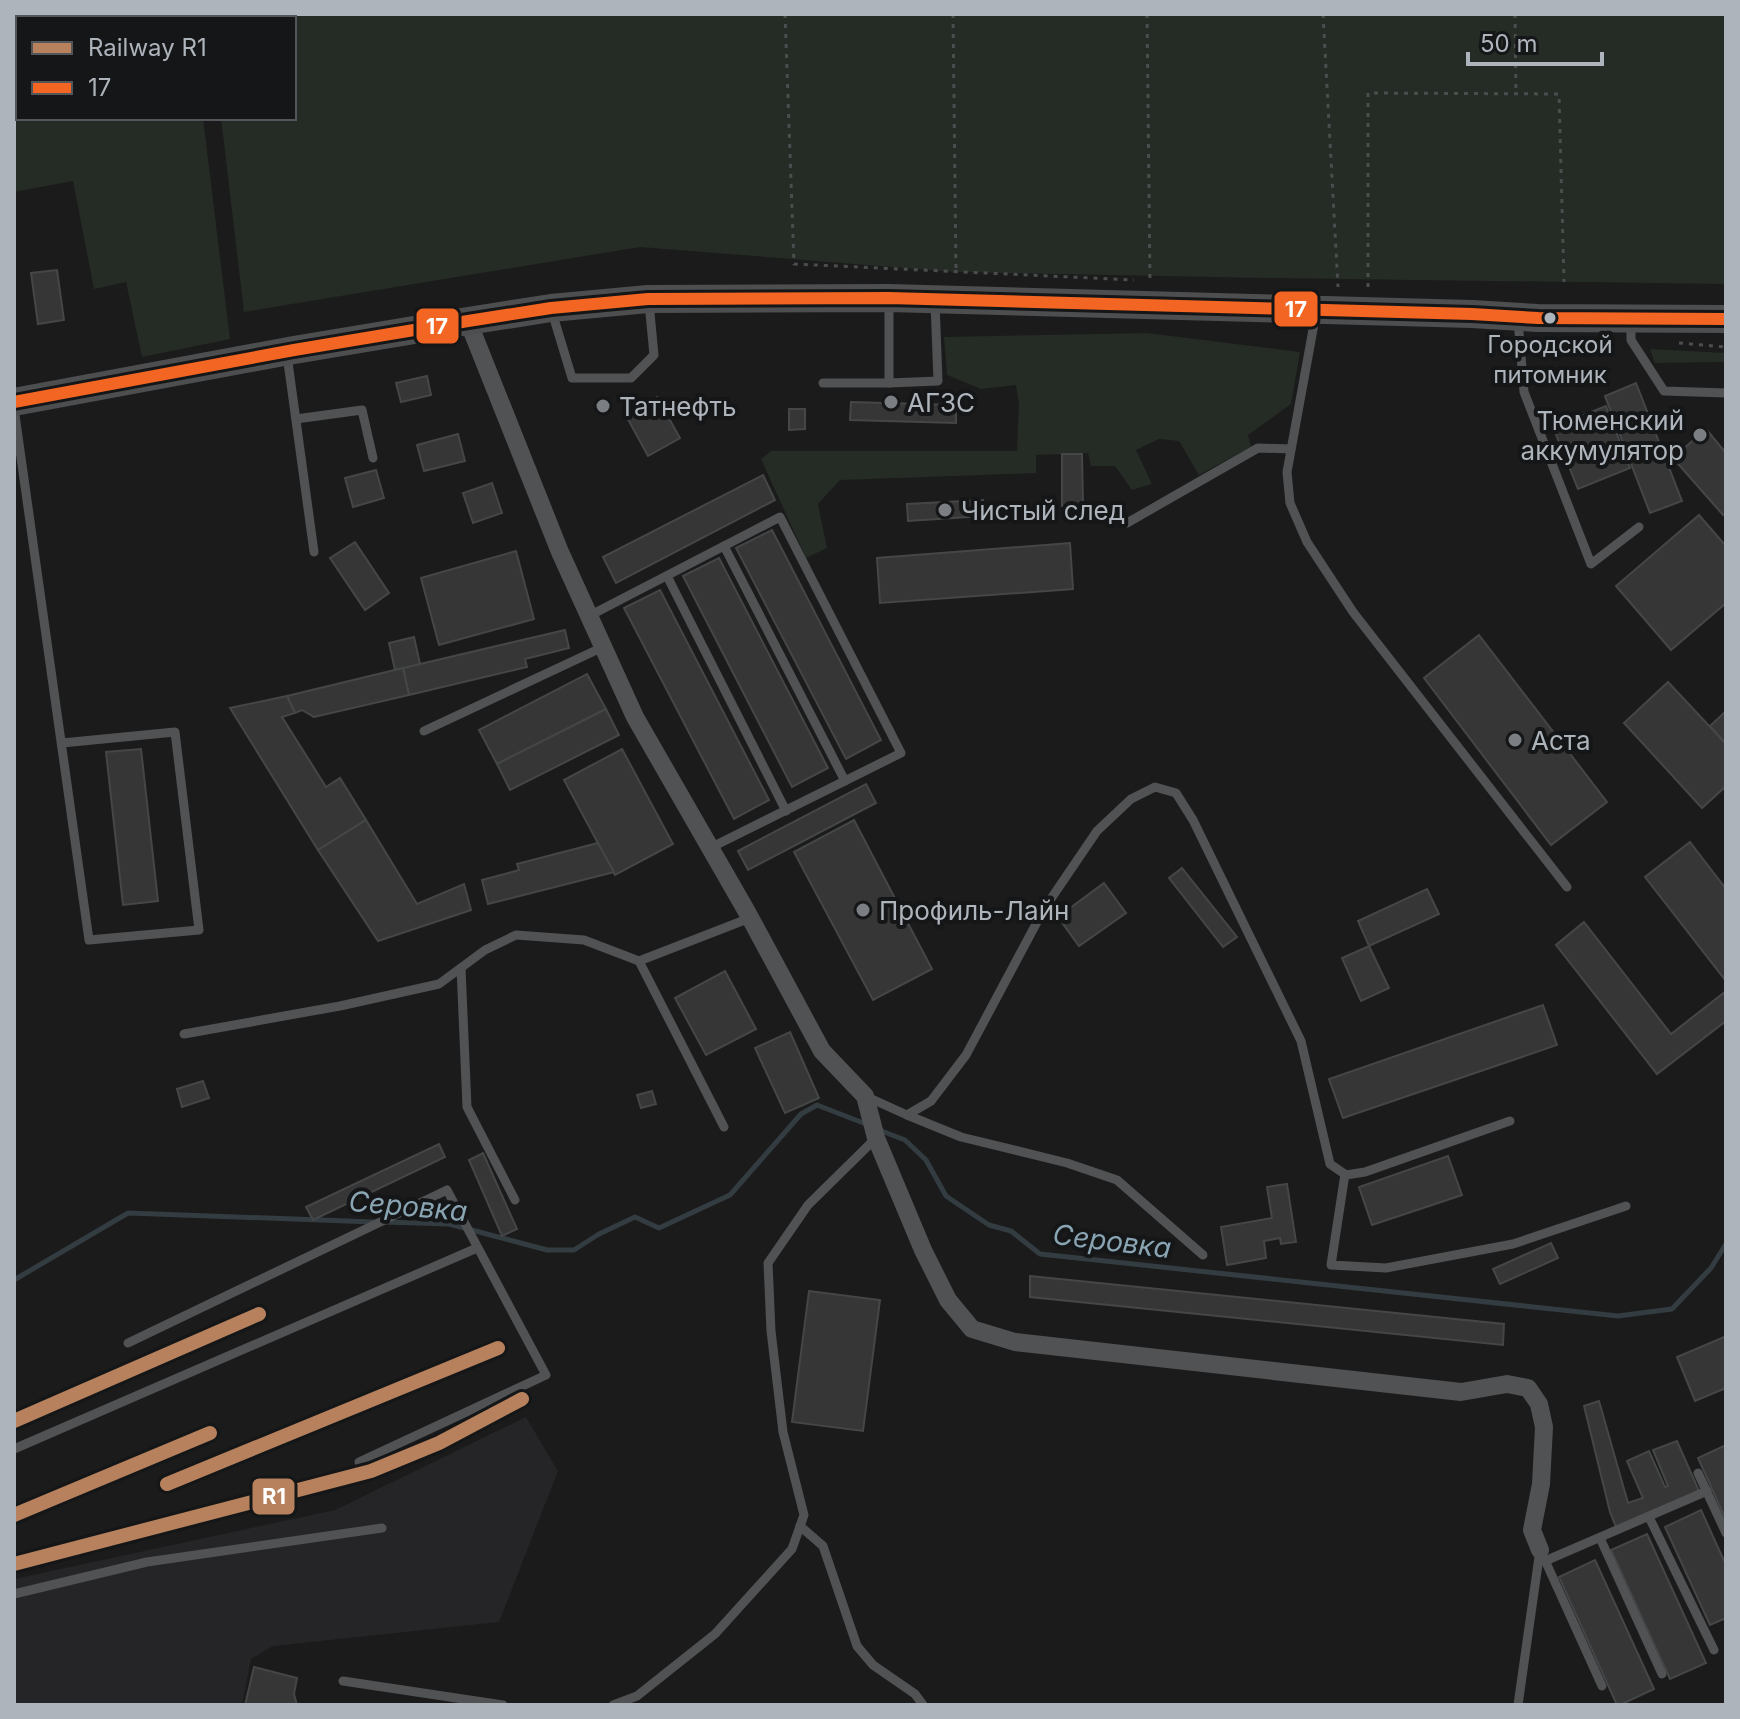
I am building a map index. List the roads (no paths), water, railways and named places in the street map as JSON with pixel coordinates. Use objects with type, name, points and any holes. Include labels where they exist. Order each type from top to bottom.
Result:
[{"type":"main road","points":[[14,405],[287,351],[551,308],[648,299],[889,298],[1518,317],[1726,319]]},
{"type":"street","points":[[468,321],[560,552],[635,717],[822,1051],[865,1096],[876,1138],[923,1250],[948,1300],[972,1329],[1015,1342],[1461,1392],[1507,1384],[1528,1388],[1539,1404],[1544,1427],[1541,1484],[1532,1530],[1542,1555]]},
{"type":"lane","points":[[889,298],[889,383]]},
{"type":"lane","points":[[551,308],[572,378],[631,378],[654,355],[648,299]]},
{"type":"lane","points":[[823,383],[938,381],[935,300]]},
{"type":"lane","points":[[1316,310],[1287,472],[1290,503],[1307,542],[1353,612],[1567,887]]},
{"type":"lane","points":[[1518,317],[1524,392],[1591,564],[1639,527]]},
{"type":"lane","points":[[1631,318],[1631,340],[1664,391],[1726,393]]},
{"type":"lane","points":[[287,351],[314,552]]},
{"type":"lane","points":[[14,405],[16,439],[89,940],[199,930],[175,732],[62,743]]},
{"type":"lane","points":[[296,419],[362,410],[373,458]]},
{"type":"lane","points":[[1127,523],[1258,448],[1291,449]]},
{"type":"lane","points":[[589,616],[780,517],[901,753],[710,848]]},
{"type":"lane","points":[[724,546],[845,781]]},
{"type":"lane","points":[[667,576],[786,811]]},
{"type":"lane","points":[[424,731],[603,647]]},
{"type":"lane","points":[[907,1115],[931,1101],[966,1055],[1044,909],[1097,831],[1131,799],[1155,787],[1176,793],[1200,833],[1301,1041],[1330,1164],[1345,1174],[1365,1172],[1510,1121]]},
{"type":"lane","points":[[639,961],[750,918]]},
{"type":"lane","points":[[184,1034],[340,1006],[439,984],[485,950],[516,935],[584,940],[639,961],[724,1127]]},
{"type":"lane","points":[[461,968],[467,1107],[515,1200]]},
{"type":"lane","points":[[865,1096],[961,1137],[1067,1163],[1117,1180],[1203,1255]]},
{"type":"lane","points":[[613,1705],[629,1702],[715,1634],[792,1549],[804,1515],[783,1432],[771,1331],[768,1263],[808,1205],[876,1138]]},
{"type":"lane","points":[[1345,1174],[1331,1265],[1386,1268],[1513,1244],[1626,1206]]},
{"type":"lane","points":[[128,1343],[447,1190],[546,1375],[359,1462]]},
{"type":"lane","points":[[14,1449],[477,1248]]},
{"type":"lane","points":[[1698,1473],[1726,1533]]},
{"type":"lane","points":[[1542,1555],[1600,1538],[1707,1491]]},
{"type":"lane","points":[[1649,1517],[1714,1650]]},
{"type":"lane","points":[[800,1526],[823,1546],[857,1646],[873,1665],[915,1694],[923,1705]]},
{"type":"lane","points":[[14,1594],[147,1562],[382,1528]]},
{"type":"lane","points":[[1600,1538],[1662,1674]]},
{"type":"lane","points":[[1542,1555],[1602,1686]]},
{"type":"lane","points":[[1518,1705],[1542,1555]]},
{"type":"lane","points":[[343,1681],[503,1705]]},
{"type":"waterway","name":"Серовка","points":[[384,1222],[449,1224],[547,1250],[574,1250],[635,1217],[659,1228],[730,1195],[801,1114],[817,1105],[866,1124]]},
{"type":"waterway","name":"Серовка","points":[[879,1130],[905,1140],[926,1160],[946,1196],[989,1225],[1011,1231],[1040,1254],[1618,1316],[1672,1309],[1711,1268],[1726,1244]]},
{"type":"waterway","name":"Серовка","points":[[14,1280],[128,1213],[374,1222]]},
{"type":"rail line","name":"R1","points":[[14,1421],[259,1314]]},
{"type":"rail line","name":"R1","points":[[167,1484],[498,1348]]},
{"type":"rail line","name":"R1","points":[[14,1564],[371,1471],[439,1443],[522,1399]]},
{"type":"rail line","name":"R1","points":[[14,1515],[210,1433]]},
{"type":"place","name":"Городской питомник","points":[[1550,318]]},
{"type":"place","name":"АГЗС","points":[[891,402]]},
{"type":"place","name":"Татнефть","points":[[603,406]]},
{"type":"place","name":"Тюменский аккумулятор","points":[[1700,435]]},
{"type":"place","name":"Чистый след","points":[[945,510]]},
{"type":"place","name":"Аста","points":[[1515,740]]},
{"type":"place","name":"Профиль-Лайн","points":[[863,910]]}]
